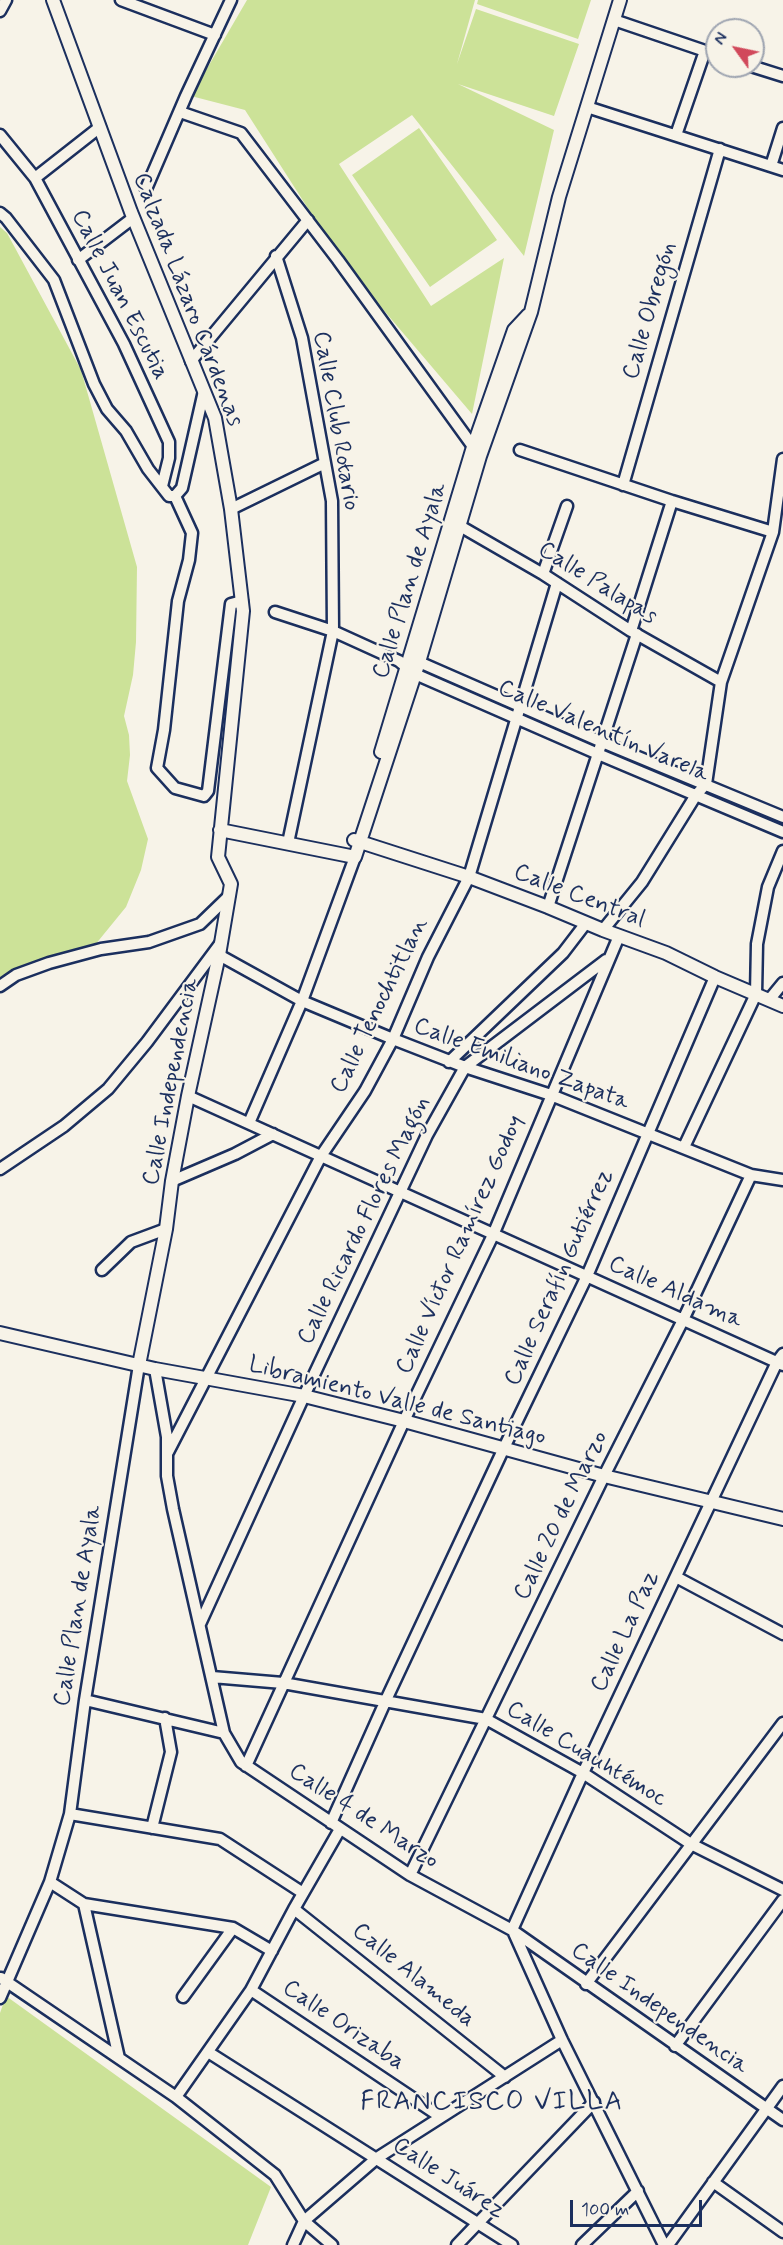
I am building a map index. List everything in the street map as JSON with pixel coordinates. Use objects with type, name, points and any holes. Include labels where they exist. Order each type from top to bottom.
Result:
[{"type":"street","points":[[0,11],[6,0]]},
{"type":"street","name":"Calzada Lázaro Cárdenas","points":[[53,0],[134,218],[215,418],[231,509],[243,611],[218,857],[231,884],[220,950]]},
{"type":"street","points":[[121,0],[215,35]]},
{"type":"street","points":[[146,189],[231,0]]},
{"type":"street","name":"Calle Plan de Ayala","points":[[249,1123],[302,1001],[350,870],[352,856],[477,451],[531,312],[559,196],[620,0]]},
{"type":"street","points":[[614,20],[705,51],[676,135]]},
{"type":"street","points":[[765,70],[783,76]]},
{"type":"street","points":[[587,107],[783,170]]},
{"type":"street","points":[[180,112],[241,133],[308,220],[477,451]]},
{"type":"street","points":[[34,178],[100,128]]},
{"type":"street","points":[[771,166],[783,128]]},
{"type":"street","name":"Calle Juan Escutia","points":[[0,135],[34,178],[124,344],[169,442],[169,458],[162,486]]},
{"type":"street","name":"Calle Obregón","points":[[623,485],[720,149]]},
{"type":"street","points":[[0,213],[54,280],[94,384],[107,409],[126,431],[148,470],[169,496],[175,496],[182,488],[204,391]]},
{"type":"street","points":[[78,260],[134,218]]},
{"type":"street","points":[[191,360],[308,220]]},
{"type":"street","name":"Calle Club Rotario","points":[[276,256],[302,338],[332,501],[333,631],[288,843]]},
{"type":"street","points":[[520,450],[773,532]]},
{"type":"street","points":[[603,930],[642,882],[696,795],[706,784],[721,682],[773,532],[783,459]]},
{"type":"street","points":[[231,509],[325,464]]},
{"type":"street","points":[[175,496],[192,533],[189,560],[178,601],[164,730],[157,768],[175,788],[204,796],[208,791],[231,604],[242,600]]},
{"type":"street","points":[[548,907],[602,742],[672,501]]},
{"type":"street","points":[[543,574],[567,506]]},
{"type":"street","name":"Calle Palapas","points":[[455,523],[721,682]]},
{"type":"street","name":"Calle Tenochtitlan","points":[[166,1455],[321,1156],[365,1091],[393,1040],[428,957],[469,877],[557,583]]},
{"type":"street","points":[[275,612],[333,631],[410,665]]},
{"type":"street","name":"Calle Valentín Varela","points":[[410,665],[521,705],[602,742],[783,817]]},
{"type":"street","name":"Calle Valentín Varela","points":[[410,665],[517,718],[783,832]]},
{"type":"street","points":[[220,830],[352,856]]},
{"type":"street","name":"Calle Central","points":[[357,841],[469,877],[548,907],[666,953],[783,1006]]},
{"type":"street","points":[[684,1147],[756,994],[757,944],[768,887],[783,851]]},
{"type":"street","points":[[0,986],[16,975],[49,963],[101,949],[149,942],[200,924],[228,896]]},
{"type":"street","points":[[449,1062],[563,953],[586,923]]},
{"type":"street","name":"Calle Víctor Ramírez Godoy","points":[[246,1766],[404,1421],[493,1235],[619,936]]},
{"type":"street","points":[[0,1169],[64,1126],[108,1089],[220,950]]},
{"type":"street","name":"Calle Emiliano Zapata","points":[[220,950],[302,1001],[393,1040],[449,1062],[551,1095],[751,1175],[783,1179]]},
{"type":"street","name":"Calle Independencia","points":[[166,1229],[172,1180],[188,1096],[220,950]]},
{"type":"street","name":"Calle Ricardo Flores Magón","points":[[200,1624],[427,1135],[465,1067],[608,958]]},
{"type":"street","name":"Calle Serafín Gutiérrez","points":[[176,2097],[251,1990],[336,1826],[386,1700],[503,1450],[588,1276],[715,977]]},
{"type":"street","points":[[769,1000],[783,983]]},
{"type":"street","name":"Calle Aldama","points":[[188,1096],[401,1190],[493,1235],[683,1320],[781,1361]]},
{"type":"street","points":[[172,1180],[235,1154],[273,1134]]},
{"type":"street","name":"Calle 20 de Marzo","points":[[410,1875],[604,1476],[683,1320],[751,1175]]},
{"type":"street","points":[[102,1270],[131,1242],[166,1229]]},
{"type":"street","name":"Calle Plan de Ayala","points":[[0,1998],[3,1980],[50,1882],[70,1814],[85,1700],[139,1365],[166,1229]]},
{"type":"street","name":"Libramiento Valle de Santiago","points":[[0,1333],[155,1369],[304,1396],[604,1476],[783,1519]]},
{"type":"street","name":"Calle La Paz","points":[[512,1930],[676,1576],[781,1361]]},
{"type":"street","name":"Calle 4 de Marzo","points":[[155,1369],[166,1437],[166,1476],[224,1733],[242,1762],[410,1875],[512,1930]]},
{"type":"street","points":[[676,1576],[783,1635]]},
{"type":"street","name":"Calle Cuauhtémoc","points":[[212,1677],[284,1683],[486,1719],[583,1773],[691,1845],[783,1890]]},
{"type":"street","points":[[85,1700],[224,1733]]},
{"type":"street","points":[[152,1828],[171,1752],[165,1718]]},
{"type":"street","points":[[586,1984],[783,1723]]},
{"type":"street","points":[[70,1814],[220,1839],[303,1893]]},
{"type":"street","points":[[50,1882],[84,1904],[232,1928],[272,1951]]},
{"type":"street","points":[[675,2046],[783,1900]]},
{"type":"street","points":[[84,1904],[119,2058]]},
{"type":"street","name":"Calle Alameda","points":[[294,1909],[505,2077]]},
{"type":"street","points":[[183,1997],[232,1928]]},
{"type":"street","points":[[512,1930],[562,2040],[666,2245],[783,2086]]},
{"type":"street","name":"Calle Independencia","points":[[512,1930],[783,2120]]},
{"type":"street","points":[[3,1980],[176,2097],[275,2175],[304,2221],[332,2245]]},
{"type":"street","name":"Calle Orizaba","points":[[251,1990],[441,2117]]},
{"type":"street","points":[[293,2245],[304,2221],[377,2158],[562,2040]]},
{"type":"street","name":"Calle Juárez","points":[[208,2052],[512,2245]]},
{"type":"street","points":[[457,2245],[594,2102]]},
{"type":"street","points":[[713,2182],[783,2232]]},
{"type":"street","points":[[582,2245],[638,2191]]},
{"type":"green space","points":[[247,0],[475,0],[457,64],[476,9],[579,44],[554,116],[458,84],[554,130],[524,256],[412,115],[339,164],[431,306],[504,258],[472,414],[341,260],[245,110],[191,96]]},
{"type":"green space","points":[[478,0],[591,0],[578,39],[477,4]]},
{"type":"green space","points":[[419,128],[497,240],[430,287],[352,175]]},
{"type":"green space","points":[[0,227],[7,233],[81,370],[137,567],[136,642],[133,675],[124,716],[129,735],[130,755],[127,781],[148,839],[141,870],[126,907],[86,956],[46,964],[0,988]]},
{"type":"green space","points":[[6,1996],[271,2187],[248,2245],[0,2245],[0,2013]]},
{"type":"district","name":"FRANCISCO VILLA","points":[[492,2103]]}]
